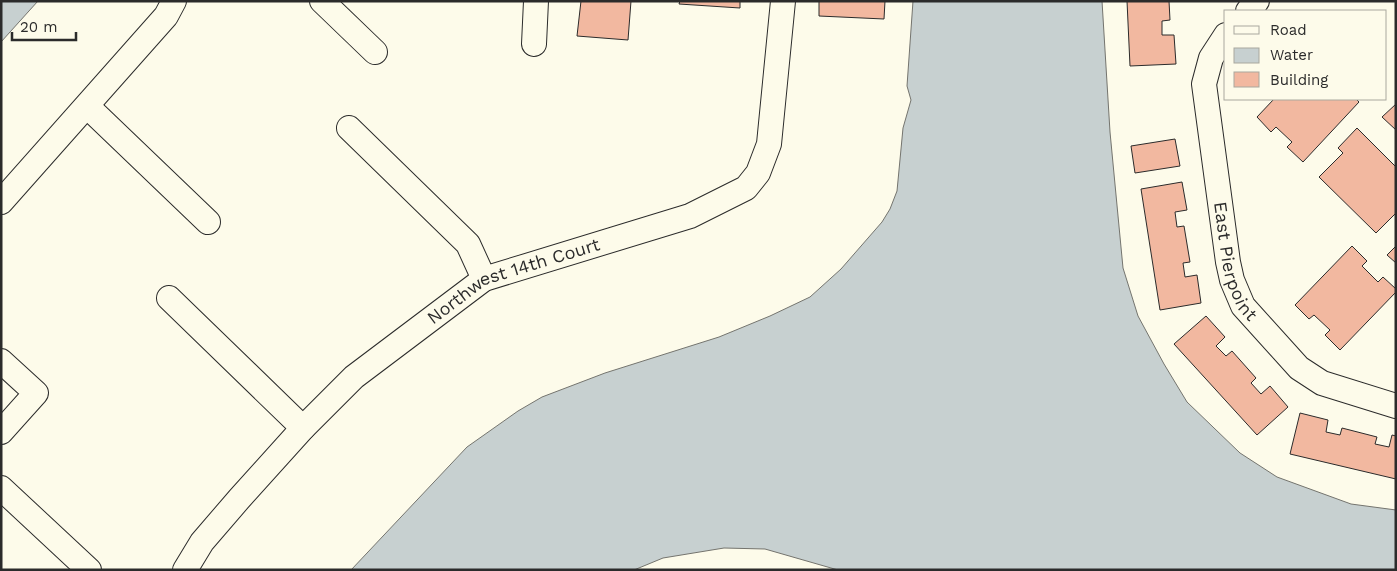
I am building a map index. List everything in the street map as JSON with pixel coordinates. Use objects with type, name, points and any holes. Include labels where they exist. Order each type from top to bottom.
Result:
[{"type":"street","points":[[1,202],[166,16],[174,1]]},
{"type":"street","points":[[322,1],[375,52]]},
{"type":"street","points":[[534,44],[536,1]]},
{"type":"street","name":"Northwest 14th Court","points":[[185,570],[202,542],[303,428],[354,378],[484,279],[690,216],[746,188],[758,172],[770,144],[784,1]]},
{"type":"street","name":"East Pierpoint","points":[[1224,38],[1211,58],[1204,84],[1228,262],[1232,280],[1243,306],[1299,368],[1322,384],[1396,406]]},
{"type":"street","points":[[87,106],[208,222]]},
{"type":"street","points":[[349,128],[468,244],[484,279]]},
{"type":"street","points":[[168,298],[303,428]]},
{"type":"street","points":[[1,360],[36,394],[1,432]]},
{"type":"street","points":[[1,488],[89,570]]},
{"type":"water","points":[[1,1],[38,1],[1,42]]},
{"type":"water","points":[[913,1],[1102,1],[1110,132],[1123,268],[1138,316],[1187,402],[1240,453],[1277,477],[1351,504],[1396,510],[1396,570],[838,570],[765,549],[724,548],[663,558],[634,570],[351,570],[467,447],[518,411],[542,397],[605,373],[719,337],[770,316],[810,297],[841,269],[882,222],[890,209],[897,191],[903,128],[911,100],[907,86]]},
{"type":"building","points":[[581,1],[631,1],[628,40],[577,36]]},
{"type":"building","points":[[680,1],[740,1],[740,8],[679,4]]},
{"type":"building","points":[[819,1],[885,1],[884,19],[819,16]]},
{"type":"building","points":[[1127,1],[1169,1],[1170,20],[1162,21],[1162,35],[1174,35],[1176,64],[1130,66]]},
{"type":"building","points":[[1273,100],[1357,100],[1359,102],[1303,162],[1287,147],[1292,142],[1276,127],[1271,132],[1257,117]]},
{"type":"building","points":[[1396,104],[1396,130],[1382,117]]},
{"type":"building","points":[[1357,128],[1396,167],[1396,213],[1376,233],[1319,177],[1343,153],[1338,148]]},
{"type":"building","points":[[1175,139],[1180,166],[1135,173],[1131,146]]},
{"type":"building","points":[[1182,182],[1187,210],[1175,212],[1177,227],[1184,226],[1190,262],[1183,263],[1185,277],[1197,275],[1201,303],[1160,310],[1141,189]]},
{"type":"building","points":[[1352,246],[1367,261],[1362,266],[1378,282],[1383,277],[1396,289],[1396,292],[1340,350],[1325,335],[1330,330],[1314,315],[1309,319],[1295,305]]},
{"type":"building","points":[[1396,246],[1396,263],[1387,255]]},
{"type":"building","points":[[1206,316],[1225,337],[1216,346],[1226,356],[1232,351],[1256,378],[1251,383],[1261,394],[1270,386],[1288,407],[1257,435],[1174,344]]},
{"type":"building","points":[[1300,413],[1328,420],[1326,432],[1340,435],[1342,428],[1377,437],[1375,444],[1389,447],[1392,435],[1396,436],[1396,479],[1290,454]]}]
